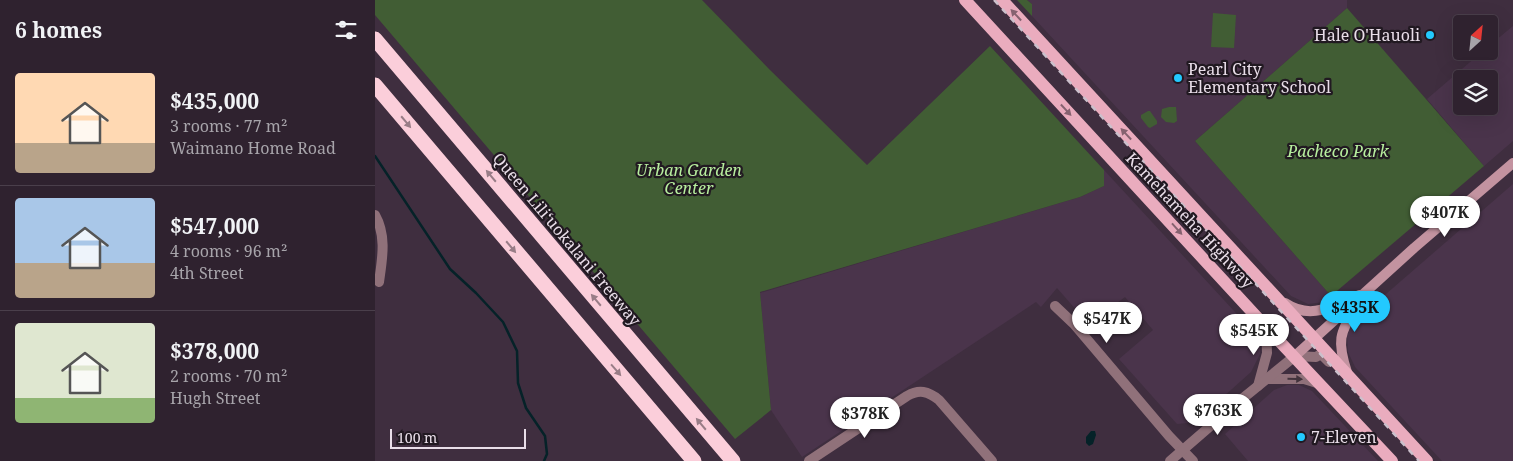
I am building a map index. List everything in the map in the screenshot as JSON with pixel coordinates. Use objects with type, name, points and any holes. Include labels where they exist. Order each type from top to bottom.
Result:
[{"type":"highway","name":"Queen Liliʻuokalani Freeway","points":[[375,39],[733,461]]},
{"type":"highway","points":[[375,85],[694,461]]},
{"type":"main road","name":"Kamehameha Highway","points":[[965,0],[1392,461]]},
{"type":"main road","name":"Kamehameha Highway","points":[[1002,0],[1427,461]]},
{"type":"main road","points":[[1295,356],[1414,248],[1513,163]]},
{"type":"main road","points":[[1277,299],[1297,310],[1313,312],[1365,292]]},
{"type":"main road","points":[[1349,376],[1342,356],[1342,332],[1344,325],[1365,292]]},
{"type":"street","points":[[375,215],[382,233],[383,257],[379,282]]},
{"type":"street","points":[[1055,306],[1193,461]]},
{"type":"street","points":[[1263,382],[1267,353],[1266,327]]},
{"type":"street","points":[[1170,461],[1295,356],[1316,357],[1321,354],[1420,461]]},
{"type":"street","points":[[1263,382],[1304,379],[1322,385]]},
{"type":"street","points":[[809,461],[907,396],[921,391],[935,396],[992,461]]},
{"type":"shaded area","name":"Pearl City Elementary School","points":[[1027,0],[1347,0],[1347,8],[1195,141],[1331,296],[1324,302],[1308,304],[1291,296],[1032,16],[1032,4]]},
{"type":"shaded area","points":[[1513,26],[1513,141],[1484,166],[1427,99],[1453,77],[1453,115],[1498,115],[1498,70],[1461,70],[1472,60],[1498,60],[1498,38]]},
{"type":"shaded area","points":[[1104,170],[1259,338],[1261,343],[1260,354],[1251,372],[1213,406],[1204,409],[1188,423],[1177,424],[1119,359],[1153,330],[1125,297],[1117,303],[1110,327],[1099,336],[1057,288],[1041,307],[1036,302],[802,457],[771,410],[760,293],[1080,197],[1104,186]]},
{"type":"shaded area","points":[[1513,184],[1513,461],[1442,461],[1355,367],[1348,352],[1347,336],[1356,320]]},
{"type":"shaded area","points":[[1287,385],[1299,385],[1312,391],[1378,461],[1248,461],[1225,434],[1274,390]]},
{"type":"shaded area","points":[[1091,431],[1095,431],[1096,435],[1093,444],[1089,446],[1086,443],[1086,437]]},
{"type":"green space","name":"Urban Garden Center","points":[[375,0],[702,0],[867,165],[990,46],[1104,170],[1104,186],[1080,197],[760,292],[771,410],[735,439],[375,15]]},
{"type":"green space","points":[[1017,0],[1027,0],[1032,4],[1032,16]]},
{"type":"green space","name":"Pacheco Park","points":[[1347,8],[1484,166],[1331,296],[1195,141]]},
{"type":"green space","points":[[1213,13],[1236,15],[1234,48],[1211,47]]},
{"type":"green space","points":[[1176,107],[1177,121],[1174,123],[1166,122],[1161,117],[1162,109]]},
{"type":"green space","points":[[1148,111],[1157,121],[1157,124],[1150,128],[1141,118],[1141,115]]},
{"type":"waterway","points":[[375,156],[450,269],[503,322],[517,351],[518,383],[526,408],[545,436],[547,454],[544,461]]},
{"type":"railway","points":[[994,0],[1419,461]]},
{"type":"place","name":"Hale O'Hauoli","points":[[1430,35]]},
{"type":"place","name":"Pearl City Elementary School","points":[[1178,78]]},
{"type":"place","name":"7-Eleven","points":[[1301,437]]}]
